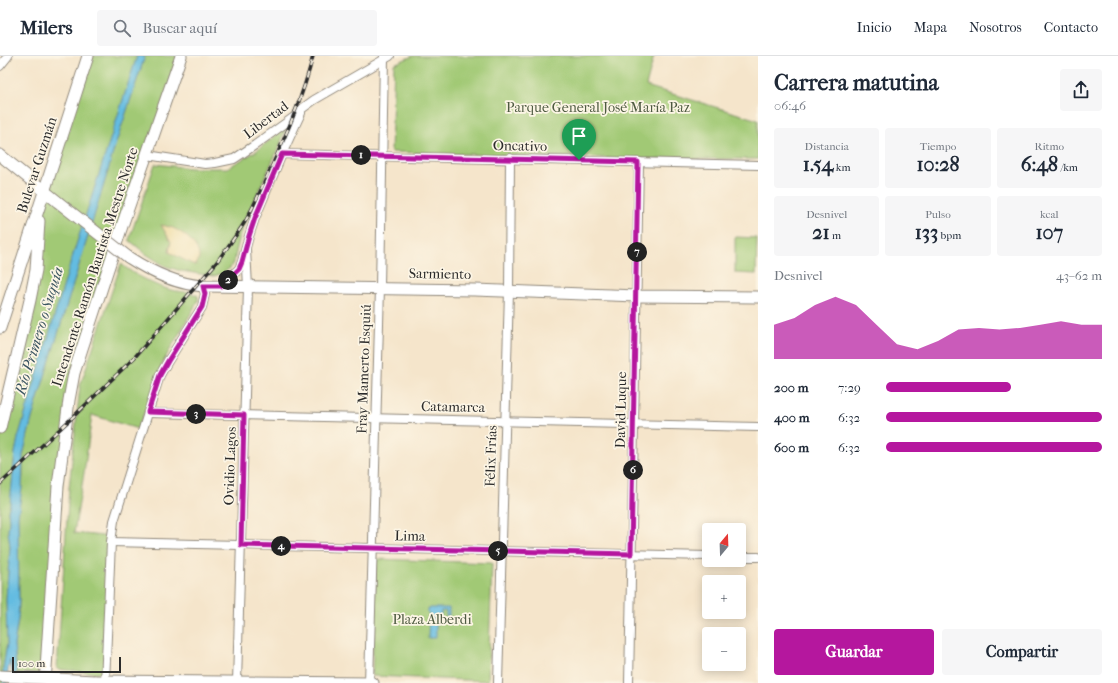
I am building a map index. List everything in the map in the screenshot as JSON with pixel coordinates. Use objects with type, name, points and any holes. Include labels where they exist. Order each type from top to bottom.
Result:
[{"type":"main road","name":"Bulevar Guzmán","points":[[0,328],[88,56]]},
{"type":"main road","name":"Intendente Ramón Bautista Mestre Norte","points":[[45,683],[58,486],[74,373],[120,231],[181,56]]},
{"type":"main road","points":[[0,155],[45,192]]},
{"type":"main road","name":"Sarmiento","points":[[45,192],[142,267],[177,282],[203,286],[380,288],[637,296],[758,297]]},
{"type":"main road","points":[[0,428],[36,270],[40,204]]},
{"type":"main road","points":[[0,676],[101,682],[373,683]]},
{"type":"street","points":[[0,66],[8,56]]},
{"type":"street","name":"Libertad","points":[[147,155],[205,164],[234,159],[294,117],[314,100],[386,57]]},
{"type":"street","name":"Fray Mamerto Esquiú","points":[[369,683],[380,288],[382,156],[386,57]]},
{"type":"street","name":"Ovidio Lagos","points":[[221,286],[239,269],[255,218],[303,108]]},
{"type":"street","name":"Oncativo","points":[[282,154],[758,164]]},
{"type":"street","name":"Félix Frías","points":[[498,683],[509,291],[510,158]]},
{"type":"street","name":"David Luque","points":[[629,683],[637,296],[638,162]]},
{"type":"street","name":"Ovidio Lagos","points":[[237,683],[248,287],[246,249]]},
{"type":"street","points":[[101,682],[101,677],[106,668],[111,542],[114,521],[160,375],[202,307],[205,294],[203,286]]},
{"type":"street","name":"Catamarca","points":[[148,412],[758,427]]},
{"type":"street","name":"Lima","points":[[111,542],[702,556]]},
{"type":"street","points":[[746,557],[758,557]]},
{"type":"green space","points":[[88,56],[137,56],[71,261],[18,438],[8,511],[10,547],[6,599],[7,644],[3,668],[3,683],[0,683],[0,428],[30,300],[40,204]]},
{"type":"green space","points":[[145,56],[181,56],[69,400],[45,683],[16,683],[17,677],[14,645],[19,602],[18,517],[23,476],[23,455],[32,418],[114,149]]},
{"type":"green space","name":"Parque General José María Paz","points":[[413,56],[654,56],[646,86],[758,120],[758,159],[644,159],[391,152],[394,64]]},
{"type":"green space","points":[[286,127],[280,145],[247,215],[240,235],[234,261],[230,268],[223,273],[214,276],[181,271],[165,266],[146,254],[129,240],[155,164],[190,168],[227,168],[255,152]]},
{"type":"green space","points":[[735,237],[757,238],[756,274],[735,273]]},
{"type":"green space","points":[[121,264],[158,286],[196,295],[198,296],[198,301],[164,360],[138,429],[92,415],[74,533],[103,536],[111,542],[104,674],[57,669],[69,488],[80,386]]},
{"type":"green space","name":"Plaza Alberdi","points":[[376,559],[492,563],[488,681],[372,676]]},
{"type":"sand","points":[[161,225],[179,231],[193,243],[198,253],[199,259],[197,264],[194,265],[169,252],[171,242]]},
{"type":"water","points":[[137,56],[145,56],[114,149],[32,418],[23,455],[22,488],[18,517],[19,602],[14,645],[17,677],[16,683],[11,683],[13,677],[10,660],[7,677],[8,683],[3,683],[3,668],[7,644],[6,599],[10,547],[8,511],[18,438],[71,261]]},
{"type":"water","points":[[429,608],[449,608],[449,616],[446,616],[446,611],[441,611],[441,616],[434,616],[434,623],[436,624],[436,638],[428,638],[429,615],[427,612]]},
{"type":"railway","points":[[0,484],[134,358],[216,263],[243,226],[258,195],[294,114],[313,56]]},
{"type":"route","points":[[282,154],[579,160],[638,162],[637,302],[631,554],[241,545],[244,415],[148,412],[160,375],[202,307],[205,298],[203,286],[221,286],[239,269],[255,218],[282,154]]},
{"type":"water label","name":"Río Primero o Suquía","points":[[39,331]]}]
